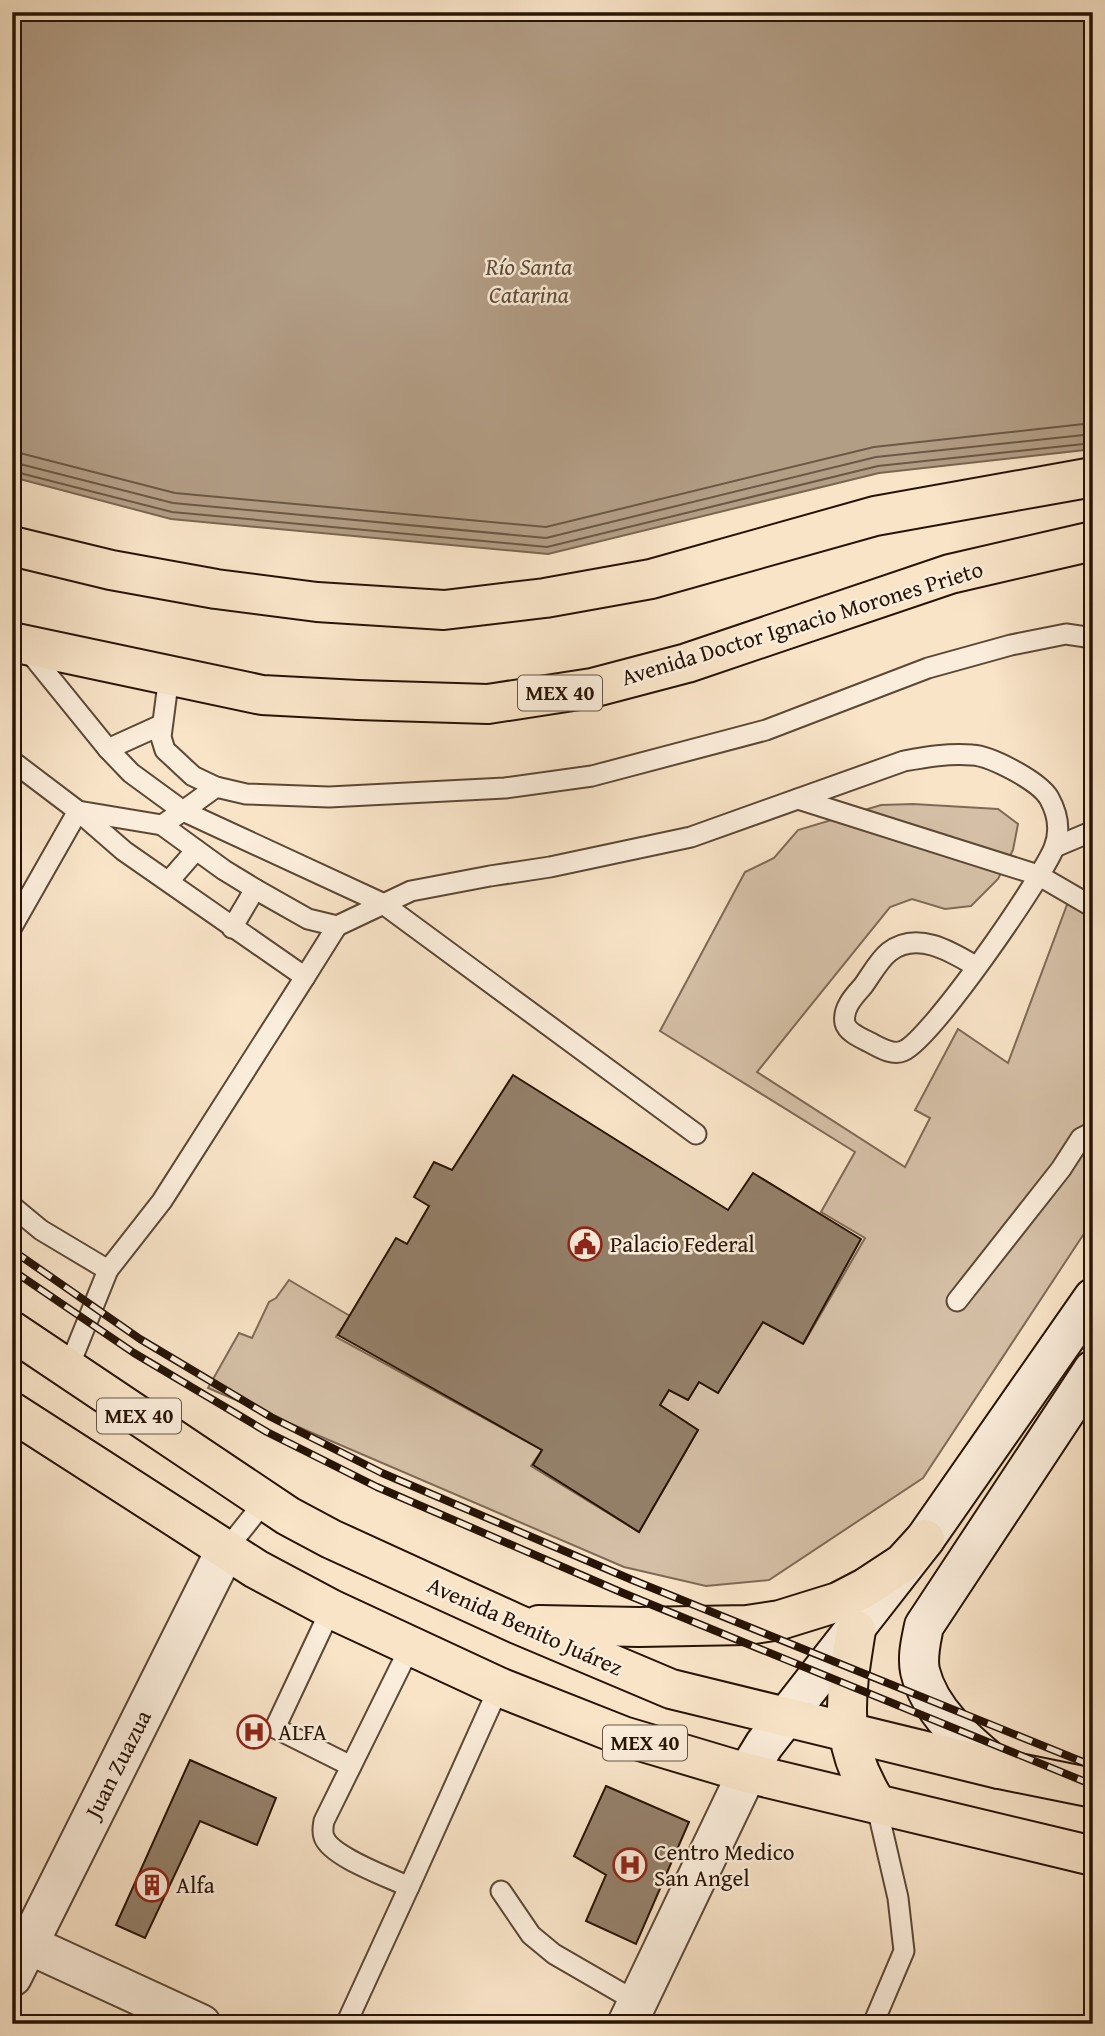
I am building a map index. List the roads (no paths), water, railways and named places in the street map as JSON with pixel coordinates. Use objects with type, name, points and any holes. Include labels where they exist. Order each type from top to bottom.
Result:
[{"type":"main road","points":[[12,546],[111,570],[216,589],[317,603],[444,610],[545,598],[651,579],[875,516],[1093,477]]},
{"type":"main road","name":"Avenida Doctor Ignacio Morones Prieto","points":[[18,643],[262,695],[488,704],[592,688],[687,663],[950,574],[1093,541]]},
{"type":"main road","points":[[632,2013],[747,1773],[764,1745],[925,1539],[1093,1298]]},
{"type":"main road","name":"Avenida Benito Juárez","points":[[12,1331],[265,1501],[331,1539],[517,1625],[671,1689],[999,1769],[1093,1788]]},
{"type":"main road","points":[[999,1769],[953,1727],[930,1694],[920,1671],[919,1651],[924,1626],[1093,1370]]},
{"type":"main road","name":"MEX 40","points":[[14,1417],[225,1551],[331,1609],[499,1687],[623,1736],[747,1773],[1093,1856]]},
{"type":"main road","points":[[517,1625],[652,1627],[747,1625],[780,1620],[838,1602],[865,1588],[903,1563],[925,1539]]},
{"type":"main road","name":"Juan Zuazua","points":[[17,1953],[225,1551]]},
{"type":"main road","points":[[856,1630],[847,1686],[847,1730],[853,1758],[876,1803]]},
{"type":"main road","points":[[17,1953],[201,2024]]},
{"type":"lane","points":[[169,676],[161,737],[165,750],[193,776],[216,787],[246,794],[328,797],[505,788],[592,776],[766,730],[928,668],[1011,645],[1066,634],[1093,638]]},
{"type":"lane","points":[[18,643],[131,773],[183,811],[382,903],[696,1134]]},
{"type":"lane","points":[[108,749],[161,725]]},
{"type":"lane","points":[[68,1369],[108,1270],[162,1201],[337,926],[382,903],[411,891],[550,867],[691,837],[904,761],[932,755],[975,755],[1023,774],[1047,794],[1058,816],[1055,847],[977,967],[919,1041],[900,1053],[891,1052],[860,1037],[845,1024],[850,1002],[890,952],[909,944],[927,943],[944,947],[977,967]]},
{"type":"lane","points":[[13,763],[78,811],[124,851],[305,977]]},
{"type":"lane","points":[[162,825],[216,787]]},
{"type":"lane","points":[[799,799],[1038,875],[1093,907]]},
{"type":"lane","points":[[78,811],[162,825],[255,889],[308,919],[337,926]]},
{"type":"lane","points":[[12,927],[78,811]]},
{"type":"lane","points":[[1055,847],[1093,831]]},
{"type":"lane","points":[[169,881],[196,850]]},
{"type":"lane","points":[[232,928],[255,889]]},
{"type":"lane","points":[[957,1301],[1061,1169],[1081,1138],[1093,1132]]},
{"type":"lane","points":[[12,1206],[41,1230],[108,1270]]},
{"type":"lane","points":[[225,1551],[265,1501]]},
{"type":"lane","points":[[331,1609],[275,1728],[351,1766]]},
{"type":"lane","points":[[409,1887],[341,1854],[330,1846],[323,1836],[324,1821],[410,1647]]},
{"type":"lane","points":[[346,2024],[499,1687]]},
{"type":"lane","points":[[873,2024],[905,1951],[898,1898],[876,1803]]},
{"type":"lane","points":[[501,1891],[531,1935],[632,2013]]},
{"type":"water","name":"Río Santa Catarina","points":[[12,12],[1093,12],[1093,449],[879,473],[548,554],[171,519],[12,477]]},
{"type":"railway","points":[[12,1250],[140,1339],[271,1417],[382,1473],[630,1579],[1093,1766]]},
{"type":"railway","points":[[12,1270],[134,1353],[267,1432],[377,1487],[623,1593],[1093,1785]]},
{"type":"place","name":"Palacio Federal","points":[[585,1244]]},
{"type":"place","name":"ALFA","points":[[254,1732]]},
{"type":"place","name":"Centro Medico San Angel","points":[[630,1865]]},
{"type":"place","name":"Alfa","points":[[152,1885]]}]
